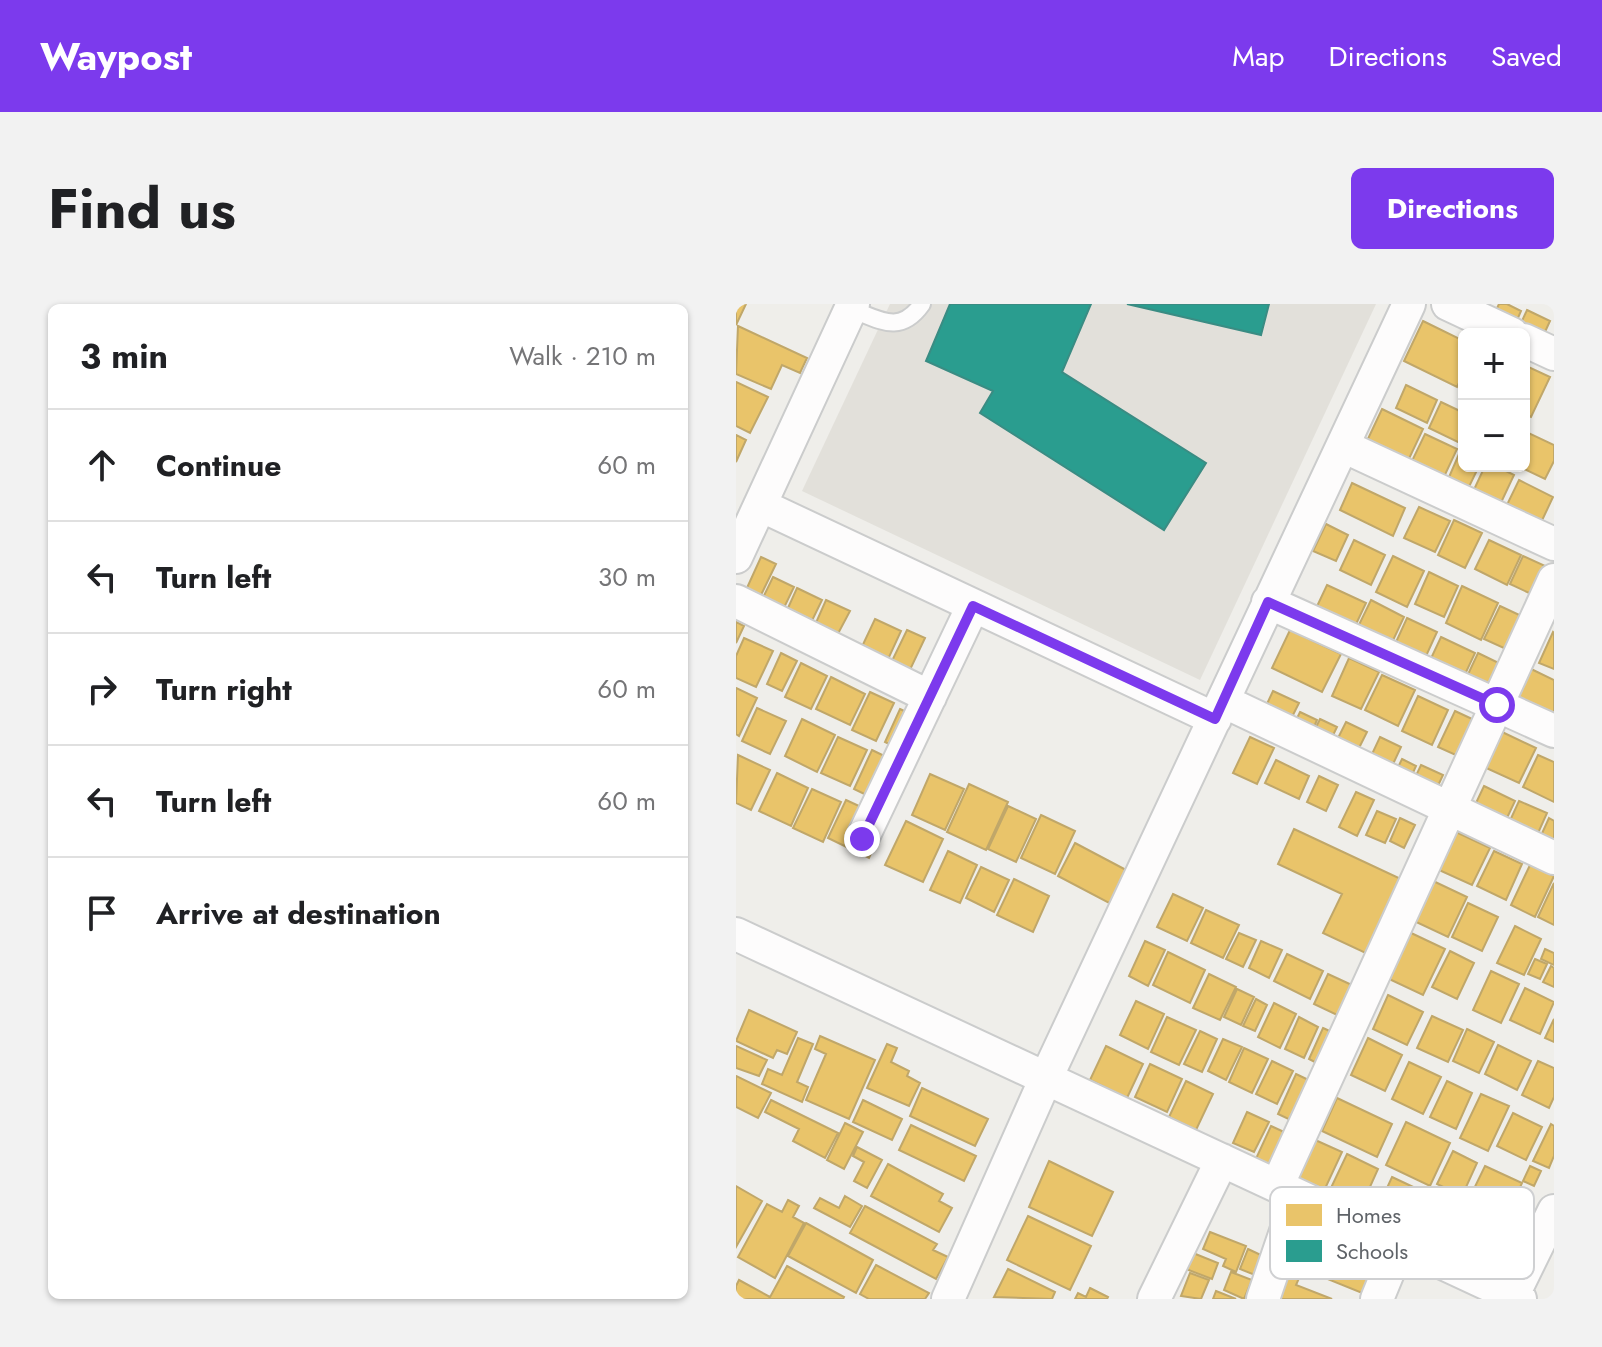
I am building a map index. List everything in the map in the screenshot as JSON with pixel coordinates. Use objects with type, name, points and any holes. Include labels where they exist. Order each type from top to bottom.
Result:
[{"type":"street","points":[[948,1299],[1046,1078],[1409,304]]},
{"type":"street","points":[[1448,304],[1499,328]]},
{"type":"street","points":[[736,557],[848,306]]},
{"type":"street","points":[[1530,343],[1554,354]]},
{"type":"street","points":[[1343,446],[1554,544]]},
{"type":"street","points":[[760,505],[973,606],[1450,809],[1554,858]]},
{"type":"street","points":[[1289,1187],[1450,809],[1554,580]]},
{"type":"street","points":[[736,601],[930,697]]},
{"type":"street","points":[[1268,602],[1554,731]]},
{"type":"street","points":[[862,839],[973,606]]},
{"type":"street","points":[[736,934],[1279,1187]]},
{"type":"street","points":[[1154,1299],[1222,1160]]},
{"type":"street","points":[[1534,1254],[1554,1211]]},
{"type":"street","points":[[1263,1299],[1270,1268]]},
{"type":"street","points":[[1377,1299],[1385,1279]]},
{"type":"street","points":[[1475,1279],[1514,1298],[1523,1279]]},
{"type":"lane","points":[[848,306],[893,324],[907,319],[922,304]]},
{"type":"shaded area","points":[[890,304],[1376,304],[1200,680],[802,491]]},
{"type":"building: Homes","points":[[736,304],[746,304],[736,325]]},
{"type":"building: Homes","points":[[1499,304],[1507,304],[1521,311],[1514,328],[1487,328]]},
{"type":"building: Homes","points":[[1527,310],[1550,321],[1534,356],[1530,351],[1530,328],[1519,328]]},
{"type":"building: Homes","points":[[1423,321],[1458,338],[1458,385],[1457,387],[1404,361]]},
{"type":"building: Homes","points":[[738,326],[807,358],[800,373],[782,365],[771,389],[736,374]]},
{"type":"building: Homes","points":[[1530,368],[1550,377],[1530,417]]},
{"type":"building: Homes","points":[[736,382],[768,397],[750,433],[736,426]]},
{"type":"building: Homes","points":[[1406,385],[1437,400],[1427,423],[1396,408]]},
{"type":"building: Homes","points":[[1441,402],[1458,410],[1458,442],[1429,428]]},
{"type":"building: Homes","points":[[1382,409],[1423,429],[1407,463],[1366,443]]},
{"type":"building: Homes","points":[[1425,434],[1457,449],[1443,479],[1411,463]]},
{"type":"building: Homes","points":[[1530,434],[1554,445],[1554,461],[1545,479],[1530,472]]},
{"type":"building: Homes","points":[[736,435],[746,440],[736,462]]},
{"type":"building: Homes","points":[[1458,456],[1458,472],[1476,472],[1466,493],[1446,484]]},
{"type":"building: Homes","points":[[1482,472],[1508,472],[1514,475],[1498,509],[1471,496]]},
{"type":"building: Homes","points":[[1519,480],[1553,497],[1538,529],[1503,513]]},
{"type":"building: Homes","points":[[1352,483],[1405,508],[1393,536],[1340,510]]},
{"type":"building: Homes","points":[[1419,507],[1450,521],[1435,552],[1404,538]]},
{"type":"building: Homes","points":[[1454,520],[1482,533],[1465,568],[1438,555]]},
{"type":"building: Homes","points":[[1326,524],[1348,535],[1336,561],[1313,551]]},
{"type":"building: Homes","points":[[1354,540],[1385,555],[1371,585],[1340,570]]},
{"type":"building: Homes","points":[[1489,540],[1521,555],[1507,585],[1475,569]]},
{"type":"building: Homes","points":[[1393,556],[1424,571],[1407,607],[1376,592]]},
{"type":"building: Homes","points":[[1523,556],[1554,570],[1542,599],[1510,584]]},
{"type":"building: Homes","points":[[761,557],[776,564],[760,597],[746,590]]},
{"type":"building: Homes","points":[[1429,572],[1458,586],[1444,617],[1415,604]]},
{"type":"building: Homes","points":[[773,577],[794,587],[779,618],[758,608]]},
{"type":"building: Homes","points":[[1327,585],[1366,603],[1350,637],[1311,619]]},
{"type":"building: Homes","points":[[1462,586],[1498,603],[1481,640],[1446,623]]},
{"type":"building: Homes","points":[[797,588],[822,600],[807,631],[783,619]]},
{"type":"building: Homes","points":[[826,600],[850,611],[832,645],[811,634]]},
{"type":"building: Homes","points":[[1371,600],[1404,617],[1388,651],[1354,635]]},
{"type":"building: Homes","points":[[1500,606],[1532,621],[1517,654],[1484,639]]},
{"type":"building: Homes","points":[[1407,618],[1437,632],[1421,667],[1391,653]]},
{"type":"building: Homes","points":[[875,619],[901,631],[884,668],[858,655]]},
{"type":"building: Homes","points":[[736,622],[744,626],[736,643]]},
{"type":"building: Homes","points":[[907,630],[925,638],[908,674],[890,665]]},
{"type":"building: Homes","points":[[1290,630],[1341,654],[1322,692],[1272,668]]},
{"type":"building: Homes","points":[[1554,633],[1554,669],[1539,663]]},
{"type":"building: Homes","points":[[1441,637],[1475,653],[1460,685],[1426,669]]},
{"type":"building: Homes","points":[[744,638],[773,651],[756,687],[736,678],[736,656]]},
{"type":"building: Homes","points":[[781,653],[797,661],[782,691],[767,684]]},
{"type":"building: Homes","points":[[1478,653],[1509,668],[1495,699],[1463,685]]},
{"type":"building: Homes","points":[[1349,658],[1379,672],[1361,709],[1332,696]]},
{"type":"building: Homes","points":[[801,663],[827,676],[811,709],[785,697]]},
{"type":"building: Homes","points":[[1527,667],[1554,680],[1554,712],[1549,723],[1510,704]]},
{"type":"building: Homes","points":[[1382,675],[1415,690],[1398,726],[1365,710]]},
{"type":"building: Homes","points":[[831,677],[865,694],[850,725],[816,709]]},
{"type":"building: Homes","points":[[736,688],[757,698],[739,736],[736,734]]},
{"type":"building: Homes","points":[[1273,691],[1299,703],[1284,733],[1259,721]]},
{"type":"building: Homes","points":[[870,692],[894,703],[876,741],[852,730]]},
{"type":"building: Homes","points":[[1418,696],[1448,710],[1432,745],[1402,731]]},
{"type":"building: Homes","points":[[757,708],[786,721],[770,754],[742,741]]},
{"type":"building: Homes","points":[[900,709],[929,723],[913,756],[885,742]]},
{"type":"building: Homes","points":[[1455,711],[1485,725],[1469,761],[1438,747]]},
{"type":"building: Homes","points":[[1300,712],[1317,720],[1305,747],[1287,739]]},
{"type":"building: Homes","points":[[802,719],[835,735],[817,772],[785,756]]},
{"type":"building: Homes","points":[[1320,719],[1337,727],[1323,756],[1306,748]]},
{"type":"building: Homes","points":[[1346,722],[1367,732],[1350,766],[1329,756]]},
{"type":"building: Homes","points":[[1500,731],[1536,748],[1519,783],[1484,767]]},
{"type":"building: Homes","points":[[838,737],[867,750],[850,786],[821,773]]},
{"type":"building: Homes","points":[[1250,737],[1274,748],[1257,784],[1233,773]]},
{"type":"building: Homes","points":[[1380,737],[1401,747],[1386,779],[1365,769]]},
{"type":"building: Homes","points":[[872,750],[907,767],[889,806],[854,789]]},
{"type":"building: Homes","points":[[738,755],[770,770],[751,810],[736,803]]},
{"type":"building: Homes","points":[[1538,755],[1554,762],[1554,802],[1523,787]]},
{"type":"building: Homes","points":[[1402,759],[1416,766],[1404,793],[1389,786]]},
{"type":"building: Homes","points":[[1276,760],[1309,776],[1299,799],[1265,783]]},
{"type":"building: Homes","points":[[1421,765],[1443,775],[1428,807],[1406,797]]},
{"type":"building: Homes","points":[[777,773],[808,788],[791,826],[759,811]]},
{"type":"building: Homes","points":[[930,774],[964,789],[945,830],[912,815]]},
{"type":"building: Homes","points":[[1319,776],[1338,785],[1326,811],[1307,802]]},
{"type":"building: Homes","points":[[969,784],[1008,802],[986,850],[947,832]]},
{"type":"building: Homes","points":[[1484,786],[1515,801],[1498,837],[1467,822]]},
{"type":"building: Homes","points":[[812,789],[841,802],[823,842],[793,828]]},
{"type":"building: Homes","points":[[1356,792],[1374,800],[1357,836],[1339,827]]},
{"type":"building: Homes","points":[[846,800],[887,819],[869,858],[828,838]]},
{"type":"building: Homes","points":[[1519,801],[1547,813],[1530,851],[1502,838]]},
{"type":"building: Homes","points":[[1008,806],[1036,819],[1016,862],[988,849]]},
{"type":"building: Homes","points":[[1377,811],[1396,819],[1385,843],[1366,835]]},
{"type":"building: Homes","points":[[1041,815],[1075,831],[1055,874],[1021,858]]},
{"type":"building: Homes","points":[[1400,818],[1415,825],[1404,848],[1390,841]]},
{"type":"building: Homes","points":[[1549,818],[1554,821],[1554,861],[1534,851]]},
{"type":"building: Homes","points":[[906,821],[943,839],[923,882],[885,865]]},
{"type":"building: Homes","points":[[1294,829],[1403,880],[1372,956],[1323,933],[1342,894],[1278,864]]},
{"type":"building: Homes","points":[[1456,832],[1490,848],[1472,885],[1439,870]]},
{"type":"building: Homes","points":[[1075,843],[1128,871],[1111,904],[1058,876]]},
{"type":"building: Homes","points":[[948,851],[977,865],[960,903],[930,890]]},
{"type":"building: Homes","points":[[1494,851],[1522,864],[1506,900],[1477,886]]},
{"type":"building: Homes","points":[[1530,865],[1554,876],[1535,917],[1511,905]]},
{"type":"building: Homes","points":[[981,867],[1009,880],[994,912],[966,898]]},
{"type":"building: Homes","points":[[1014,879],[1049,896],[1033,932],[997,915]]},
{"type":"building: Homes","points":[[1431,880],[1467,897],[1448,937],[1412,920]]},
{"type":"building: Homes","points":[[1554,883],[1554,925],[1538,917]]},
{"type":"building: Homes","points":[[1173,894],[1203,908],[1187,941],[1157,927]]},
{"type":"building: Homes","points":[[1468,903],[1498,917],[1482,951],[1452,937]]},
{"type":"building: Homes","points":[[1206,910],[1239,925],[1223,958],[1191,943]]},
{"type":"building: Homes","points":[[1515,926],[1541,939],[1524,975],[1497,963]]},
{"type":"building: Homes","points":[[1409,932],[1445,949],[1423,995],[1387,978]]},
{"type":"building: Homes","points":[[1239,933],[1256,940],[1243,967],[1226,959]]},
{"type":"building: Homes","points":[[1145,941],[1165,950],[1148,986],[1129,976]]},
{"type":"building: Homes","points":[[1261,941],[1282,950],[1269,978],[1249,968]]},
{"type":"building: Homes","points":[[1545,949],[1554,953],[1554,965],[1541,959]]},
{"type":"building: Homes","points":[[1450,951],[1474,963],[1457,999],[1432,987]]},
{"type":"building: Homes","points":[[1168,952],[1205,970],[1190,1003],[1153,985]]},
{"type":"building: Homes","points":[[1287,954],[1323,971],[1310,999],[1274,981]]},
{"type":"building: Homes","points":[[1535,959],[1547,964],[1540,979],[1528,974]]},
{"type":"building: Homes","points":[[1551,966],[1554,968],[1554,987],[1543,982]]},
{"type":"building: Homes","points":[[1491,971],[1519,984],[1501,1023],[1473,1010]]},
{"type":"building: Homes","points":[[1209,974],[1236,987],[1220,1020],[1193,1008]]},
{"type":"building: Homes","points":[[1328,974],[1367,992],[1352,1022],[1314,1004]]},
{"type":"building: Homes","points":[[1525,988],[1554,1002],[1540,1034],[1510,1020]]},
{"type":"building: Homes","points":[[1237,989],[1254,997],[1241,1025],[1224,1017]]},
{"type":"building: Homes","points":[[1388,995],[1423,1012],[1407,1045],[1373,1029]]},
{"type":"building: Homes","points":[[1256,999],[1267,1005],[1255,1031],[1243,1026]]},
{"type":"building: Homes","points":[[1136,1001],[1164,1014],[1148,1049],[1120,1035]]},
{"type":"building: Homes","points":[[1274,1003],[1296,1014],[1280,1048],[1258,1037]]},
{"type":"building: Homes","points":[[749,1010],[797,1032],[787,1054],[777,1050],[773,1058],[736,1041]]},
{"type":"building: Homes","points":[[1432,1016],[1463,1030],[1448,1062],[1417,1048]]},
{"type":"building: Homes","points":[[1167,1017],[1196,1030],[1179,1065],[1151,1052]]},
{"type":"building: Homes","points":[[1299,1017],[1318,1027],[1304,1058],[1285,1049]]},
{"type":"building: Homes","points":[[1554,1019],[1554,1042],[1545,1038]]},
{"type":"building: Homes","points":[[1323,1028],[1343,1037],[1328,1069],[1309,1059]]},
{"type":"building: Homes","points":[[1467,1029],[1494,1042],[1479,1073],[1453,1061]]},
{"type":"building: Homes","points":[[1200,1031],[1217,1039],[1202,1072],[1184,1064]]},
{"type":"building: Homes","points":[[820,1036],[875,1060],[849,1119],[806,1100],[826,1054],[815,1049]]},
{"type":"building: Homes","points":[[798,1038],[813,1044],[797,1082],[808,1087],[802,1102],[762,1084],[768,1069],[782,1075]]},
{"type":"building: Homes","points":[[1368,1038],[1402,1055],[1385,1091],[1351,1075]]},
{"type":"building: Homes","points":[[1223,1039],[1242,1047],[1226,1080],[1208,1071]]},
{"type":"building: Homes","points":[[887,1044],[897,1048],[891,1062],[909,1071],[907,1076],[920,1083],[909,1106],[867,1088]]},
{"type":"building: Homes","points":[[1498,1045],[1531,1061],[1517,1090],[1485,1074]]},
{"type":"building: Homes","points":[[736,1046],[767,1060],[759,1076],[736,1068]]},
{"type":"building: Homes","points":[[1106,1046],[1143,1064],[1127,1098],[1090,1080]]},
{"type":"building: Homes","points":[[1244,1048],[1268,1059],[1252,1093],[1229,1082]]},
{"type":"building: Homes","points":[[1272,1061],[1293,1071],[1277,1104],[1256,1094]]},
{"type":"building: Homes","points":[[1538,1061],[1554,1068],[1554,1097],[1549,1108],[1522,1095]]},
{"type":"building: Homes","points":[[1409,1062],[1441,1077],[1423,1114],[1392,1099]]},
{"type":"building: Homes","points":[[1150,1064],[1182,1079],[1167,1112],[1135,1097]]},
{"type":"building: Homes","points":[[1296,1074],[1317,1084],[1299,1124],[1278,1114]]},
{"type":"building: Homes","points":[[736,1076],[771,1093],[758,1118],[736,1107]]},
{"type":"building: Homes","points":[[1186,1081],[1213,1094],[1196,1130],[1169,1117]]},
{"type":"building: Homes","points":[[1447,1081],[1472,1093],[1456,1129],[1430,1117]]},
{"type":"building: Homes","points":[[922,1088],[988,1119],[975,1146],[910,1116]]},
{"type":"building: Homes","points":[[1481,1094],[1509,1106],[1488,1151],[1460,1138]]},
{"type":"building: Homes","points":[[1337,1098],[1392,1124],[1377,1157],[1322,1131]]},
{"type":"building: Homes","points":[[771,1100],[838,1133],[825,1158],[793,1141],[799,1129],[765,1112]]},
{"type":"building: Homes","points":[[863,1100],[902,1119],[892,1140],[853,1122]]},
{"type":"building: Homes","points":[[1247,1112],[1269,1122],[1254,1152],[1233,1143]]},
{"type":"building: Homes","points":[[1513,1113],[1542,1127],[1526,1160],[1497,1146]]},
{"type":"building: Homes","points":[[1406,1122],[1450,1143],[1430,1186],[1386,1165]]},
{"type":"building: Homes","points":[[845,1123],[863,1132],[844,1169],[827,1160]]},
{"type":"building: Homes","points":[[1551,1124],[1554,1126],[1554,1156],[1549,1168],[1533,1161]]},
{"type":"building: Homes","points":[[911,1125],[976,1156],[964,1181],[899,1150]]},
{"type":"building: Homes","points":[[1271,1126],[1295,1137],[1277,1175],[1254,1163]]},
{"type":"building: Homes","points":[[1313,1139],[1342,1152],[1326,1187],[1309,1187],[1293,1180]]},
{"type":"building: Homes","points":[[857,1147],[882,1160],[867,1188],[854,1181],[864,1162],[853,1156]]},
{"type":"building: Homes","points":[[1453,1151],[1477,1163],[1466,1187],[1437,1184]]},
{"type":"building: Homes","points":[[1347,1154],[1378,1169],[1370,1187],[1331,1187]]},
{"type":"building: Homes","points":[[1049,1161],[1113,1192],[1092,1236],[1029,1207]]},
{"type":"building: Homes","points":[[888,1164],[943,1194],[939,1201],[952,1208],[939,1232],[871,1196]]},
{"type":"building: Homes","points":[[1485,1166],[1522,1183],[1520,1187],[1475,1187]]},
{"type":"building: Homes","points":[[1530,1166],[1541,1171],[1534,1186],[1523,1181]]},
{"type":"building: Homes","points":[[1392,1177],[1413,1187],[1387,1187]]},
{"type":"building: Homes","points":[[736,1186],[762,1201],[736,1247]]},
{"type":"building: Homes","points":[[845,1196],[862,1206],[850,1227],[814,1208],[820,1198],[839,1208]]},
{"type":"building: Homes","points":[[788,1200],[799,1206],[793,1217],[804,1223],[775,1278],[738,1257],[767,1204],[782,1212]]},
{"type":"building: Homes","points":[[865,1206],[937,1244],[933,1250],[948,1257],[936,1279],[850,1233]]},
{"type":"building: Homes","points":[[1028,1216],[1091,1246],[1070,1290],[1007,1260]]},
{"type":"building: Homes","points":[[806,1223],[873,1260],[856,1293],[788,1256]]},
{"type":"building: Homes","points":[[1210,1232],[1246,1246],[1236,1272],[1223,1266],[1226,1259],[1203,1249]]},
{"type":"building: Homes","points":[[1248,1249],[1263,1256],[1255,1275],[1240,1269]]},
{"type":"building: Homes","points":[[1193,1253],[1218,1263],[1212,1279],[1186,1269]]},
{"type":"building: Homes","points":[[876,1265],[929,1293],[925,1299],[869,1299],[860,1294]]},
{"type":"building: Homes","points":[[787,1266],[844,1297],[843,1299],[769,1299]]},
{"type":"building: Homes","points":[[1008,1269],[1055,1292],[1052,1299],[994,1297]]},
{"type":"building: Homes","points":[[1231,1272],[1252,1280],[1244,1299],[1224,1290]]},
{"type":"building: Homes","points":[[1190,1273],[1209,1280],[1201,1299],[1181,1296]]},
{"type":"building: Homes","points":[[1272,1279],[1299,1279],[1296,1285],[1332,1299],[1264,1299]]},
{"type":"building: Homes","points":[[1328,1279],[1386,1279],[1377,1299]]},
{"type":"building: Homes","points":[[739,1280],[770,1297],[769,1299],[736,1299]]},
{"type":"building: Homes","points":[[1090,1288],[1107,1299],[1075,1299],[1078,1293],[1086,1297]]},
{"type":"building: Homes","points":[[1216,1291],[1236,1299],[1213,1299]]},
{"type":"building: Schools","points":[[950,304],[1091,304],[1062,372],[1206,463],[1164,530],[980,413],[993,391],[926,361]]},
{"type":"building: Schools","points":[[1127,304],[1269,304],[1261,335]]},
{"type":"route","points":[[862,839],[973,606],[1215,719],[1268,602],[1497,705]]}]
